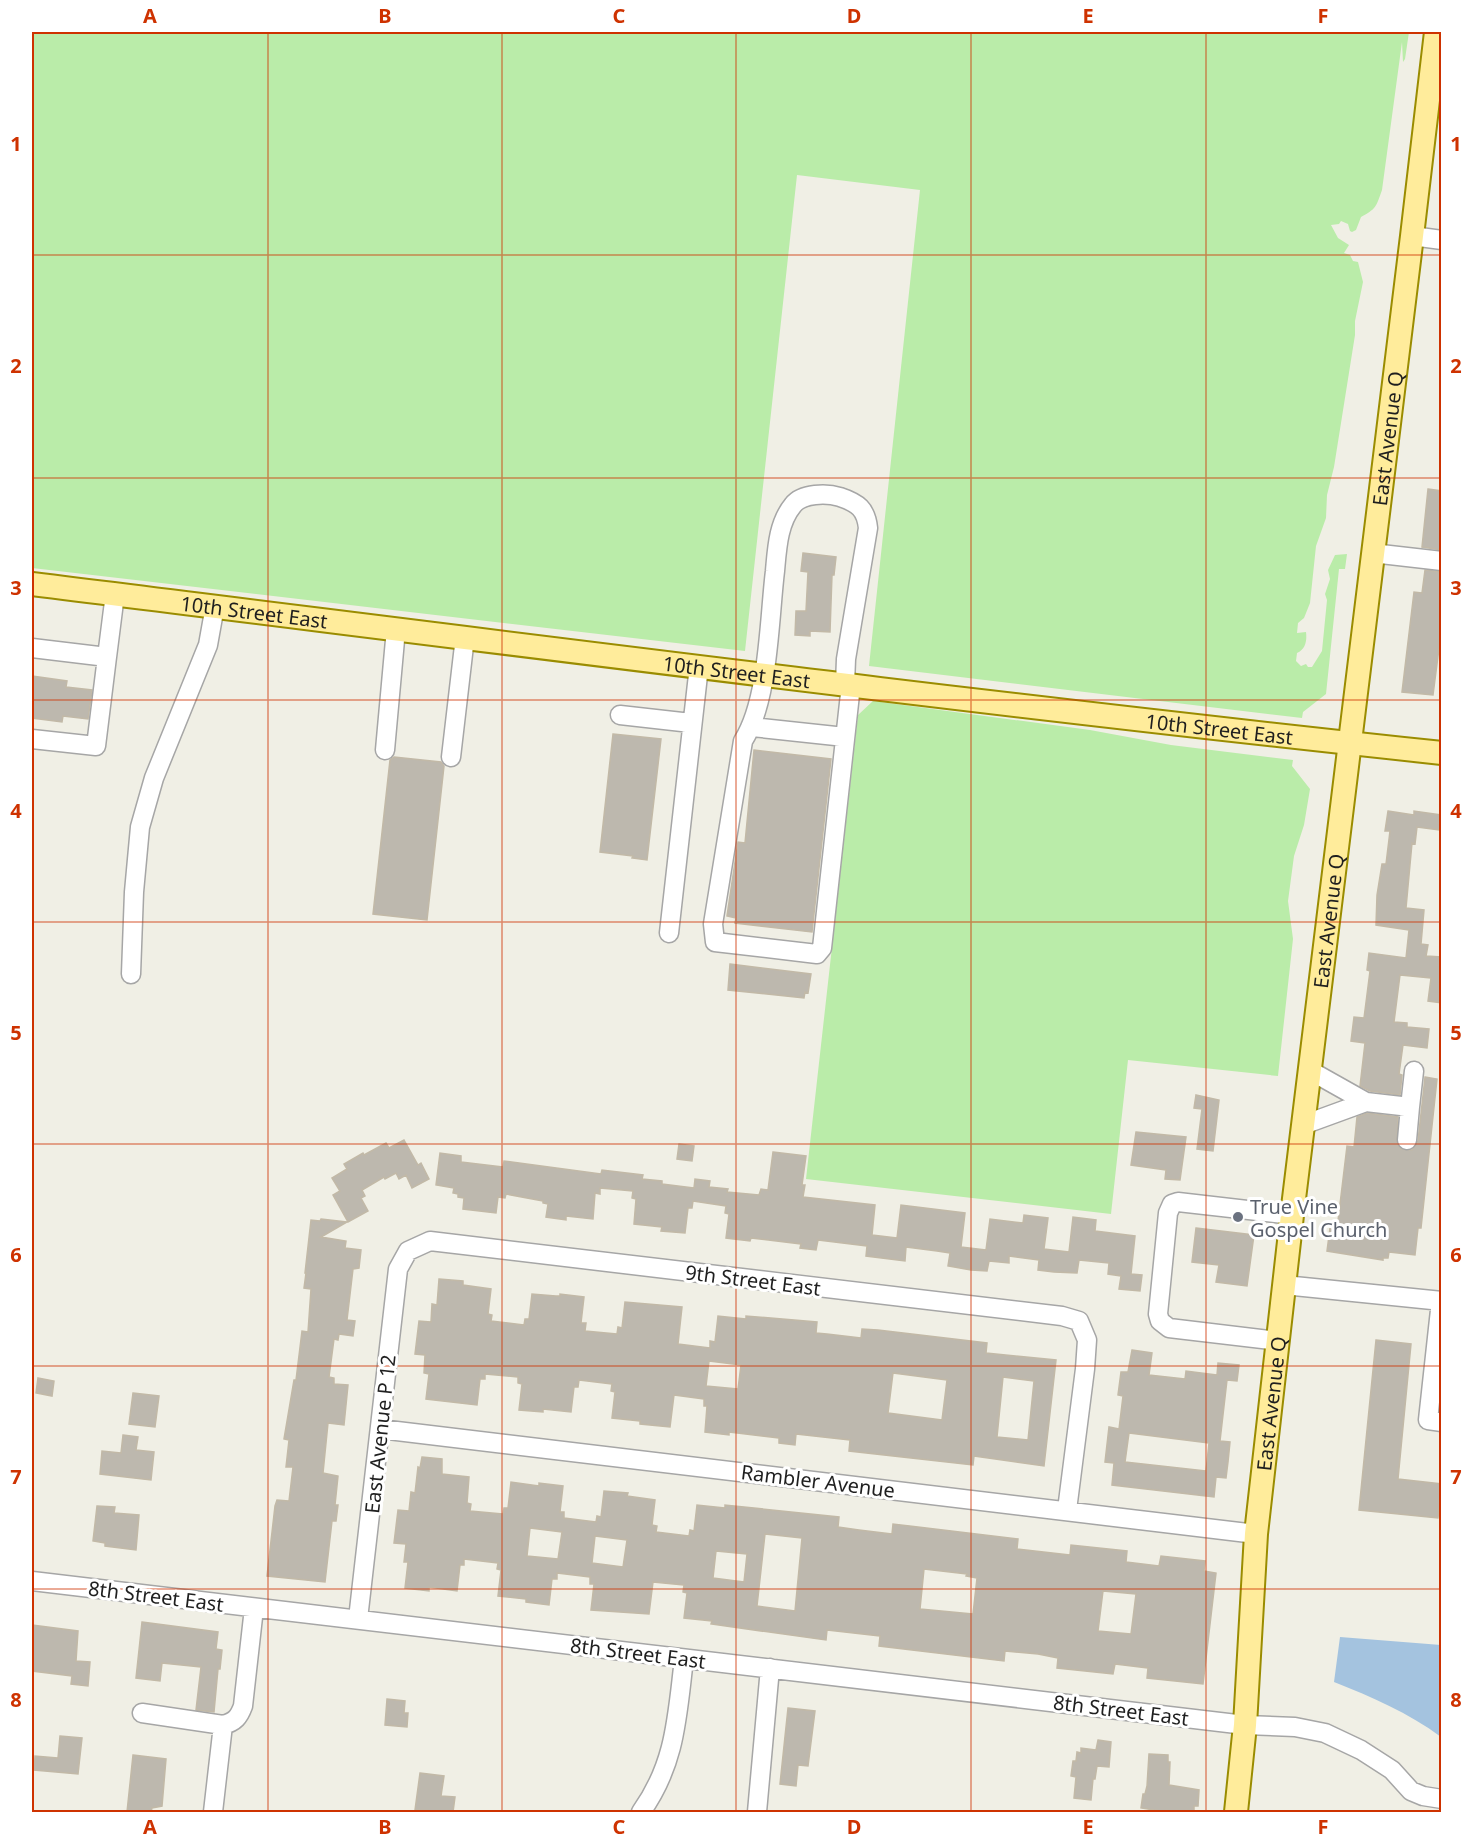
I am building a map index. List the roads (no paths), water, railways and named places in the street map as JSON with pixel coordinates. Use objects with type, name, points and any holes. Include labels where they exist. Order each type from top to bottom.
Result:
[{"type":"main road","name":"East Avenue Q","points":[[1236,1812],[1245,1725],[1256,1534],[1348,743],[1436,32]]},
{"type":"main road","name":"10th Street East","points":[[32,584],[764,674],[1442,753]]},
{"type":"street","points":[[1412,236],[1442,240]]},
{"type":"street","points":[[830,494],[848,499],[867,515],[868,528],[846,659],[848,684],[845,737],[822,948],[817,954],[715,942],[713,924],[743,741],[752,727],[764,674],[777,546],[782,523],[794,503],[811,496],[830,494]]},
{"type":"street","points":[[1372,554],[1442,561]]},
{"type":"street","points":[[32,739],[96,746],[115,594]]},
{"type":"street","points":[[131,974],[134,892],[140,827],[154,778],[208,645],[215,606]]},
{"type":"street","points":[[385,750],[396,628]]},
{"type":"street","points":[[451,757],[465,637]]},
{"type":"street","points":[[32,648],[106,657]]},
{"type":"street","points":[[669,933],[699,666]]},
{"type":"street","points":[[620,715],[691,723]]},
{"type":"street","points":[[752,727],[845,737]]},
{"type":"street","points":[[1309,1070],[1366,1102],[1410,1107]]},
{"type":"street","points":[[1407,1140],[1414,1071]]},
{"type":"street","points":[[1303,1125],[1366,1102]]},
{"type":"street","points":[[1278,1341],[1169,1328],[1160,1321],[1158,1314],[1168,1213],[1172,1204],[1178,1202],[1292,1215]]},
{"type":"street","name":"9th Street East","points":[[408,1251],[430,1241],[1062,1316],[1079,1322],[1087,1340],[1067,1510]]},
{"type":"street","name":"East Avenue P 12","points":[[358,1619],[398,1269],[408,1251]]},
{"type":"street","points":[[1284,1285],[1441,1301],[1439,1342],[1428,1420],[1442,1422]]},
{"type":"street","name":"Rambler Avenue","points":[[380,1429],[1256,1534]]},
{"type":"street","name":"8th Street East","points":[[32,1581],[1245,1725],[1295,1727],[1325,1733],[1361,1750],[1392,1770],[1411,1791],[1423,1797],[1442,1799]]},
{"type":"street","points":[[142,1713],[223,1725],[237,1719],[243,1706],[254,1608]]},
{"type":"street","points":[[641,1812],[655,1793],[674,1743],[684,1659]]},
{"type":"street","points":[[757,1812],[770,1668]]},
{"type":"street","points":[[213,1812],[223,1725]]},
{"type":"street","points":[[1239,1783],[1249,1812]]},
{"type":"water","points":[[1340,1637],[1441,1645],[1441,1737],[1390,1706],[1334,1682]]},
{"type":"place","name":"True Vine Gospel Church","points":[[1238,1217]]}]
